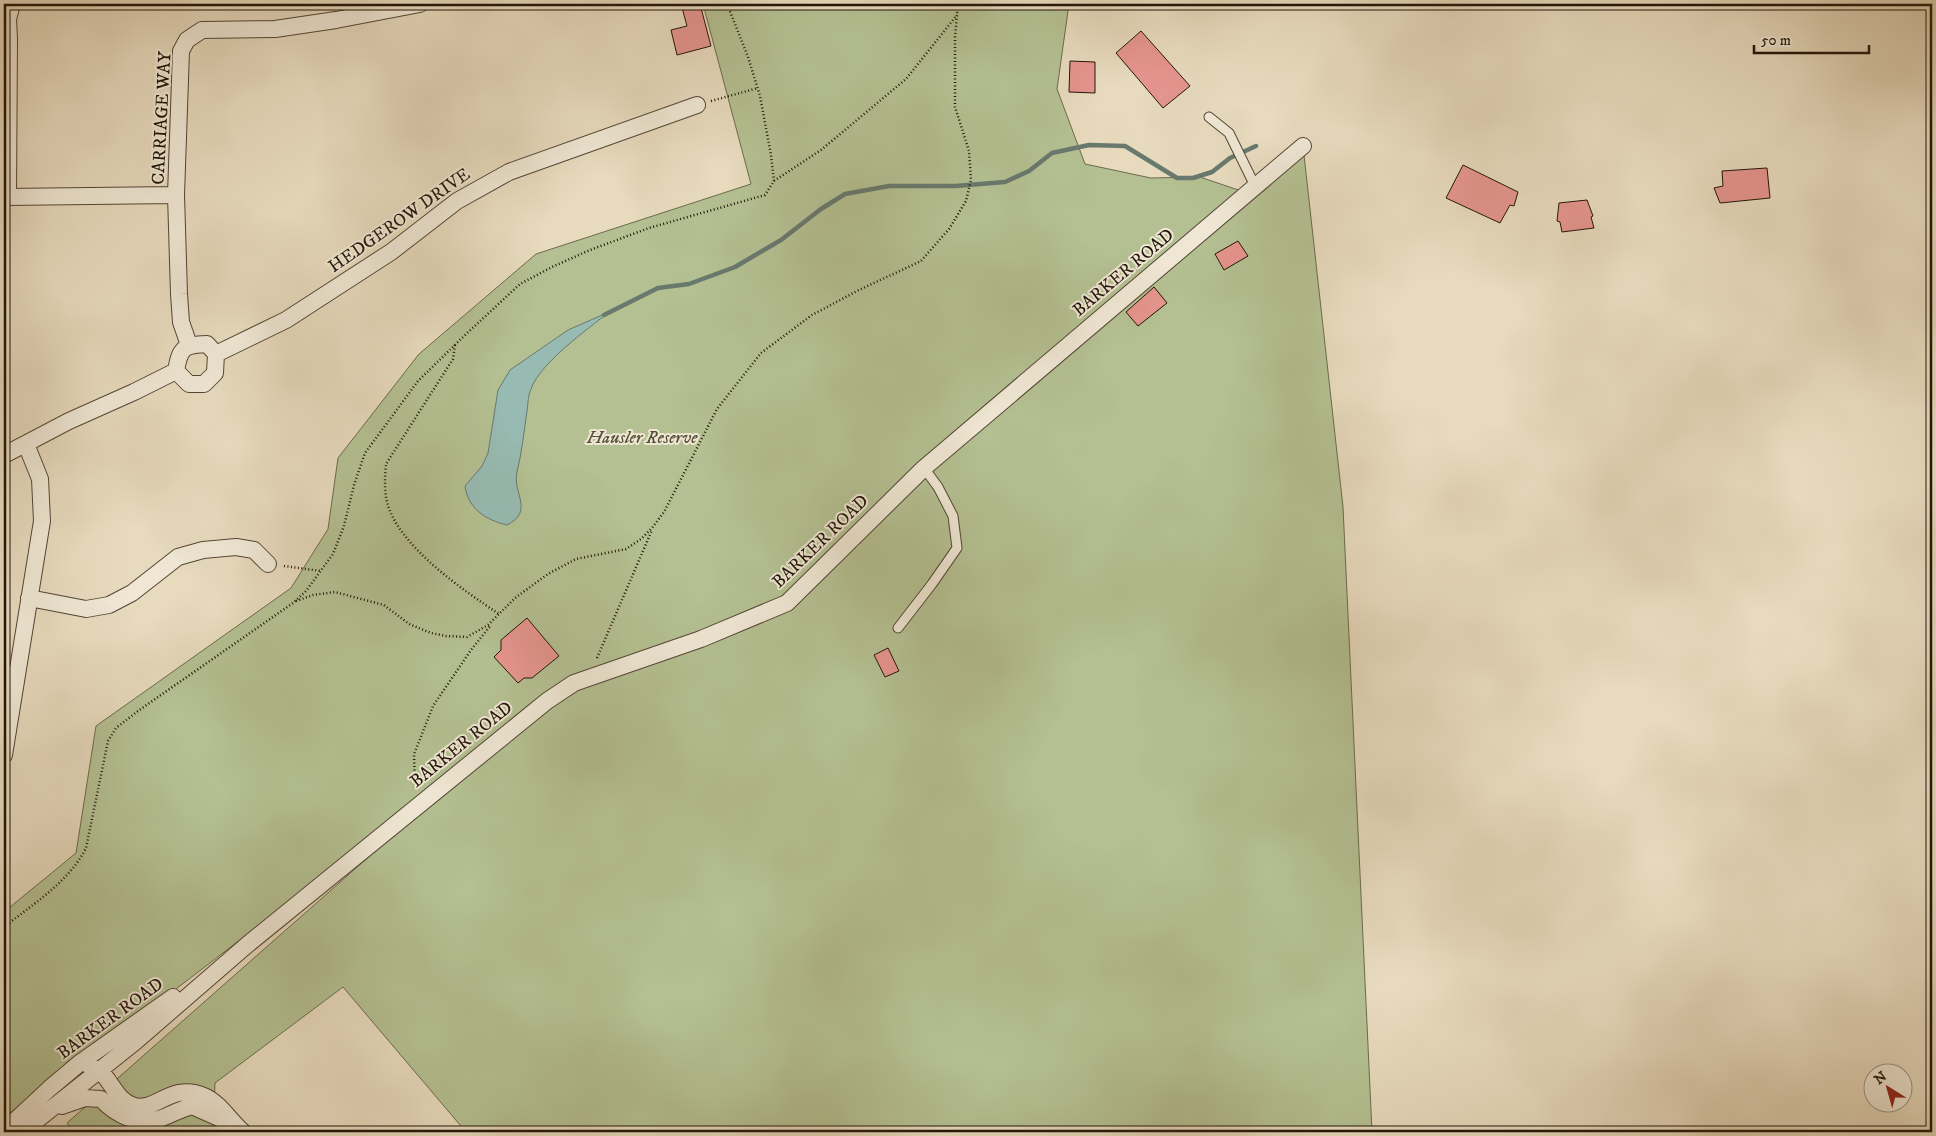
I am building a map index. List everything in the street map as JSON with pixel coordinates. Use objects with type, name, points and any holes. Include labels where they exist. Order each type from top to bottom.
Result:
[{"type":"street","name":"CARRIAGE WAY","points":[[189,345],[180,313],[176,195],[181,51],[187,40],[202,30],[275,29],[420,4]]},
{"type":"street","points":[[8,14],[6,197],[176,195]]},
{"type":"street","name":"HEDGEROW DRIVE","points":[[216,354],[286,320],[391,252],[457,201],[509,172],[697,105]]},
{"type":"street","name":"BARKER ROAD","points":[[22,1132],[99,1071],[247,946],[547,701],[574,683],[701,640],[787,603],[924,468],[1303,146]]},
{"type":"street","points":[[207,344],[216,354],[214,373],[204,384],[189,384],[176,371],[178,355],[189,345],[207,344]]},
{"type":"street","points":[[4,455],[69,421],[176,371]]},
{"type":"street","points":[[4,755],[8,707],[42,521],[40,479],[26,444]]},
{"type":"street","points":[[29,598],[86,609],[109,605],[132,593],[178,557],[203,550],[236,547],[254,550],[268,564]]},
{"type":"street","name":"BARKER ROAD","points":[[4,1131],[50,1088],[95,1051],[247,946]]},
{"type":"street","points":[[50,1088],[88,1066],[99,1071],[125,1102],[136,1107],[148,1106],[174,1093],[188,1092],[205,1096],[239,1128]]},
{"type":"street","points":[[47,1112],[86,1098],[102,1099],[112,1110],[139,1121],[162,1118],[192,1106],[239,1128]]},
{"type":"lane","points":[[1210,117],[1229,133],[1255,186]]},
{"type":"lane","points":[[898,628],[957,548],[953,516],[938,487],[924,468]]},
{"type":"path","points":[[727,4],[758,88],[771,155],[774,182]]},
{"type":"path","points":[[293,602],[313,594],[335,592],[384,606],[409,624],[431,633],[467,637],[488,625],[515,598],[548,574],[576,559],[626,549],[641,539],[664,512],[717,409],[761,353],[812,315],[859,290],[921,261],[949,229],[966,201],[971,180],[969,151],[955,107],[955,37],[958,4]]},
{"type":"path","points":[[4,927],[58,885],[79,864],[86,848],[108,741],[116,728],[306,591],[334,554],[365,453],[418,381],[456,344],[520,284],[552,267],[590,250],[649,228],[765,195],[774,182],[822,150],[906,78],[958,14]]},
{"type":"path","points":[[697,105],[758,88]]},
{"type":"path","points":[[456,344],[453,359],[386,464],[387,503],[394,519],[408,541],[431,564],[478,601],[499,614]]},
{"type":"path","points":[[589,678],[610,624],[652,528]]},
{"type":"path","points":[[268,564],[321,571]]},
{"type":"path","points":[[421,803],[415,789],[414,754],[433,706],[471,650],[499,614]]},
{"type":"green space","name":"Hausler Reserve","points":[[703,4],[1069,4],[1057,89],[1085,164],[1151,178],[1200,177],[1247,193],[1303,146],[1343,507],[1372,1132],[466,1132],[343,987],[215,1083],[213,1132],[74,1132],[67,1123],[508,734],[81,1062],[4,1117],[4,912],[76,853],[96,726],[291,588],[328,529],[338,458],[419,354],[536,254],[751,184]]},
{"type":"water","points":[[609,312],[554,358],[544,368],[531,389],[516,480],[521,501],[520,514],[507,525],[485,517],[470,501],[465,486],[482,466],[488,453],[498,390],[510,370],[568,330]]},
{"type":"building","points":[[681,4],[700,4],[711,46],[677,55],[671,30],[687,26]]},
{"type":"building","points":[[1141,31],[1190,86],[1163,108],[1116,53]]},
{"type":"building","points":[[1070,61],[1095,62],[1095,93],[1069,92]]},
{"type":"building","points":[[1463,165],[1518,192],[1514,206],[1510,205],[1500,223],[1446,198]]},
{"type":"building","points":[[1767,168],[1770,198],[1720,203],[1714,188],[1723,186],[1722,171]]},
{"type":"building","points":[[1587,200],[1593,216],[1591,217],[1594,228],[1562,232],[1560,222],[1557,221],[1559,203]]},
{"type":"building","points":[[1238,241],[1248,256],[1224,270],[1215,254]]},
{"type":"building","points":[[1154,287],[1167,303],[1138,326],[1126,312]]},
{"type":"building","points":[[527,618],[559,656],[532,678],[524,678],[518,683],[494,657],[501,650],[501,640]]},
{"type":"building","points":[[888,648],[899,671],[885,677],[874,655]]},
{"type":"waterway","points":[[604,315],[658,288],[689,284],[735,267],[781,240],[821,209],[845,194],[889,186],[956,186],[1005,182],[1029,171],[1052,153],[1089,145],[1125,146],[1177,178],[1193,178],[1212,172],[1230,158],[1256,146]]}]
